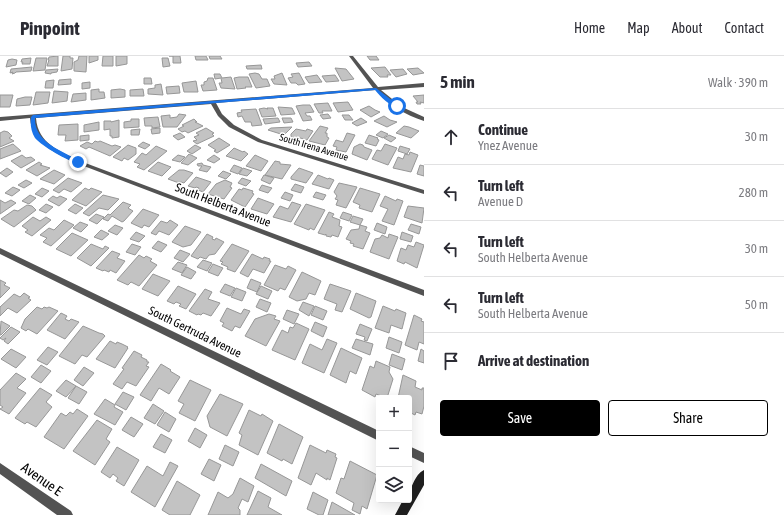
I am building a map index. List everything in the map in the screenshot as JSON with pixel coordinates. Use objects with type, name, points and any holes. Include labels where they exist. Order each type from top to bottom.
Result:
[{"type":"main road","points":[[401,515],[424,475]]},
{"type":"street","points":[[351,56],[384,98],[424,120]]},
{"type":"street","points":[[0,119],[424,85]]},
{"type":"street","name":"South Irena Avenue","points":[[212,101],[216,111],[225,122],[260,141],[424,192]]},
{"type":"street","name":"South Helberta Avenue","points":[[33,117],[32,124],[37,137],[50,147],[78,162],[424,293]]},
{"type":"street","name":"South Gertruda Avenue","points":[[0,251],[376,435]]},
{"type":"street","points":[[412,452],[424,458]]},
{"type":"street","name":"Avenue E","points":[[0,468],[67,515]]},
{"type":"building","points":[[58,56],[58,66],[47,66],[49,57]]},
{"type":"building","points":[[63,56],[70,56],[70,58],[73,58],[72,69],[61,71]]},
{"type":"building","points":[[79,56],[87,56],[86,72],[74,71],[74,62],[78,60]]},
{"type":"building","points":[[89,56],[98,56],[98,60],[89,63]]},
{"type":"building","points":[[103,56],[113,56],[113,66],[102,66]]},
{"type":"building","points":[[116,56],[127,56],[127,64],[116,66]]},
{"type":"building","points":[[173,56],[180,56],[181,63],[173,63]]},
{"type":"building","points":[[195,56],[206,56],[208,60],[196,60]]},
{"type":"building","points":[[209,56],[220,56],[222,59],[210,59]]},
{"type":"building","points":[[367,56],[376,56],[379,60],[370,60]]},
{"type":"building","points":[[31,58],[30,64],[22,64],[22,59]]},
{"type":"building","points":[[36,58],[47,58],[45,70],[33,71]]},
{"type":"building","points":[[162,58],[168,58],[170,66],[163,67]]},
{"type":"building","points":[[8,60],[17,60],[16,65],[6,67]]},
{"type":"building","points":[[309,62],[312,66],[298,67],[296,63]]},
{"type":"building","points":[[261,65],[262,69],[247,69],[246,66]]},
{"type":"building","points":[[32,67],[31,71],[10,73],[11,69]]},
{"type":"building","points":[[385,67],[391,75],[387,75],[388,77],[380,77],[371,68]]},
{"type":"building","points":[[335,68],[346,69],[354,79],[342,81]]},
{"type":"building","points":[[418,68],[424,73],[413,75],[407,69]]},
{"type":"building","points":[[58,69],[57,72],[51,74],[45,73],[46,70]]},
{"type":"building","points":[[403,69],[407,74],[396,77],[390,70]]},
{"type":"building","points":[[282,73],[287,85],[274,84],[271,79],[275,79],[274,76]]},
{"type":"building","points":[[299,73],[305,84],[298,85],[296,83],[291,83],[288,78],[293,77],[291,74]]},
{"type":"building","points":[[214,74],[220,74],[222,78],[231,77],[235,89],[221,88],[219,83],[222,83],[221,78],[215,79]]},
{"type":"building","points":[[249,74],[259,74],[262,79],[267,79],[270,86],[256,88]]},
{"type":"building","points":[[317,75],[322,82],[309,83],[305,77]]},
{"type":"building","points":[[335,75],[339,81],[326,82],[322,76]]},
{"type":"building","points":[[248,77],[252,87],[237,89],[234,78]]},
{"type":"building","points":[[144,78],[151,78],[152,84],[144,84]]},
{"type":"building","points":[[208,78],[213,78],[217,90],[203,91],[201,85],[204,85],[204,82],[207,81]]},
{"type":"building","points":[[71,79],[71,84],[58,85],[59,80]]},
{"type":"building","points":[[54,80],[53,88],[45,88],[46,81]]},
{"type":"building","points":[[196,81],[198,92],[184,92],[182,83]]},
{"type":"building","points":[[90,82],[90,88],[82,89],[82,83]]},
{"type":"building","points":[[161,84],[163,95],[148,94],[148,89],[155,88],[155,85]]},
{"type":"building","points":[[179,86],[180,93],[167,94],[166,87]]},
{"type":"building","points":[[99,89],[99,92],[104,92],[105,98],[91,100],[91,90]]},
{"type":"building","points":[[143,89],[144,96],[130,96],[130,90]]},
{"type":"building","points":[[111,90],[125,90],[125,97],[111,98]]},
{"type":"building","points":[[54,91],[68,92],[67,101],[52,103]]},
{"type":"building","points":[[36,92],[50,92],[48,103],[33,105]]},
{"type":"building","points":[[86,93],[86,100],[71,102],[73,94]]},
{"type":"building","points":[[0,95],[13,95],[10,107],[0,107]]},
{"type":"building","points":[[424,95],[424,103],[420,102],[421,104],[417,104],[416,102],[418,102],[413,96]]},
{"type":"building","points":[[32,97],[30,105],[16,106],[17,99]]},
{"type":"building","points":[[348,102],[353,110],[338,112],[333,103]]},
{"type":"building","points":[[328,103],[332,111],[322,111],[323,113],[319,113],[314,104]]},
{"type":"building","points":[[310,105],[314,112],[305,113],[307,116],[310,116],[312,120],[303,121],[296,106]]},
{"type":"building","points":[[369,106],[380,112],[371,117],[360,110]]},
{"type":"building","points":[[278,107],[292,108],[295,114],[281,115]]},
{"type":"building","points":[[273,108],[276,116],[262,117],[259,109]]},
{"type":"building","points":[[256,109],[262,125],[252,126],[251,122],[245,122],[242,116],[238,117],[237,113],[242,112],[241,110]]},
{"type":"building","points":[[179,114],[186,115],[177,127],[163,127],[161,116],[170,115],[170,118],[177,117]]},
{"type":"building","points":[[328,114],[331,118],[323,119],[320,115]]},
{"type":"building","points":[[342,115],[349,115],[353,120],[345,120]]},
{"type":"building","points":[[384,116],[397,122],[387,127],[374,121]]},
{"type":"building","points":[[158,117],[160,127],[152,128],[152,126],[145,126],[144,118]]},
{"type":"building","points":[[278,118],[280,122],[265,124],[263,119]]},
{"type":"building","points":[[282,118],[291,118],[293,122],[284,123]]},
{"type":"building","points":[[361,118],[367,122],[357,126],[352,123]]},
{"type":"building","points":[[131,119],[139,119],[139,127],[124,128],[124,122],[131,121]]},
{"type":"building","points":[[194,119],[197,122],[195,122],[203,126],[188,133],[185,131],[182,132],[178,129],[184,126],[182,125]]},
{"type":"building","points":[[119,120],[119,137],[112,138],[112,136],[110,136],[110,129],[104,130],[104,121],[111,122]]},
{"type":"building","points":[[99,122],[99,130],[84,132],[84,125]]},
{"type":"building","points":[[78,124],[78,140],[65,141],[66,135],[58,135],[59,125]]},
{"type":"building","points":[[320,126],[328,128],[325,133],[327,133],[327,137],[329,138],[325,145],[309,141]]},
{"type":"building","points":[[404,126],[419,131],[411,138],[396,133]]},
{"type":"building","points":[[292,127],[284,135],[268,130],[271,128]]},
{"type":"building","points":[[160,128],[160,133],[152,134],[151,129]]},
{"type":"building","points":[[206,128],[214,133],[212,134],[214,136],[197,144],[193,141],[197,140],[194,137],[199,135],[196,133]]},
{"type":"building","points":[[140,129],[139,135],[131,135],[131,130]]},
{"type":"building","points":[[296,129],[306,131],[307,129],[313,131],[307,140],[297,137],[296,139],[291,137],[291,134]]},
{"type":"building","points":[[4,131],[8,132],[12,136],[9,138],[14,141],[0,147],[0,133]]},
{"type":"building","points":[[381,131],[388,134],[383,138],[376,135]]},
{"type":"building","points":[[180,133],[185,137],[178,140],[173,136]]},
{"type":"building","points":[[347,133],[355,135],[346,152],[336,150],[337,147],[333,146],[336,140],[343,142]]},
{"type":"building","points":[[89,135],[89,140],[80,141],[80,136]]},
{"type":"building","points":[[369,135],[378,138],[377,139],[379,140],[376,146],[365,143]]},
{"type":"building","points":[[389,135],[396,138],[391,142],[384,138]]},
{"type":"building","points":[[219,138],[230,145],[217,153],[214,151],[216,150],[208,145]]},
{"type":"building","points":[[95,141],[121,147],[110,156],[89,147],[86,149],[80,146],[87,142],[92,144]]},
{"type":"building","points":[[143,142],[150,145],[145,149],[138,146]]},
{"type":"building","points":[[13,144],[21,151],[0,159],[0,149]]},
{"type":"building","points":[[360,144],[372,150],[367,160],[352,154],[354,147]]},
{"type":"building","points":[[385,144],[397,148],[388,165],[372,159],[377,150],[381,151]]},
{"type":"building","points":[[128,145],[136,148],[136,154],[128,160],[124,158],[122,161],[113,157]]},
{"type":"building","points":[[195,145],[201,148],[192,154],[187,151]]},
{"type":"building","points":[[156,146],[167,151],[144,170],[137,167],[140,164],[134,162],[142,153],[146,155]]},
{"type":"building","points":[[400,146],[410,149],[407,154],[398,151]]},
{"type":"building","points":[[234,148],[248,154],[241,161],[226,156]]},
{"type":"building","points":[[410,152],[418,155],[411,172],[393,168],[398,157],[403,159],[405,154],[409,155]]},
{"type":"building","points":[[189,154],[197,158],[188,165],[181,163]]},
{"type":"building","points":[[22,155],[26,158],[31,157],[35,160],[21,168],[11,161]]},
{"type":"building","points":[[178,155],[185,157],[180,162],[172,160]]},
{"type":"building","points":[[214,155],[220,159],[214,163],[207,160]]},
{"type":"building","points":[[255,155],[268,161],[261,171],[246,166]]},
{"type":"building","points":[[275,161],[280,162],[280,164],[291,165],[282,179],[265,175]]},
{"type":"building","points":[[39,162],[42,164],[40,165],[50,168],[37,176],[26,170]]},
{"type":"building","points":[[158,162],[171,167],[162,176],[148,171]]},
{"type":"building","points":[[202,163],[203,165],[211,167],[207,172],[199,170],[202,166],[198,166],[197,164]]},
{"type":"building","points":[[234,165],[242,168],[238,174],[230,171]]},
{"type":"building","points":[[420,165],[424,166],[424,176],[417,174]]},
{"type":"building","points":[[7,168],[13,172],[6,177],[0,173]]},
{"type":"building","points":[[243,168],[252,171],[247,176],[239,174]]},
{"type":"building","points":[[299,168],[313,173],[306,183],[291,179]]},
{"type":"building","points":[[54,170],[65,175],[54,184],[40,179]]},
{"type":"building","points":[[179,170],[193,173],[184,183],[179,183],[168,179]]},
{"type":"building","points":[[223,171],[231,174],[226,179],[218,176]]},
{"type":"building","points":[[264,175],[274,178],[270,184],[261,180]]},
{"type":"building","points":[[318,175],[334,180],[329,189],[312,184]]},
{"type":"building","points":[[196,177],[211,182],[203,192],[198,190],[199,188],[188,186]]},
{"type":"building","points":[[68,178],[82,183],[71,192],[64,189],[59,193],[53,190]]},
{"type":"building","points":[[242,178],[251,181],[246,186],[238,183]]},
{"type":"building","points":[[26,180],[32,183],[24,188],[18,185]]},
{"type":"building","points":[[225,180],[232,183],[230,187],[232,188],[224,199],[208,194],[216,184]]},
{"type":"building","points":[[339,183],[357,187],[346,208],[336,205],[338,200],[335,199],[337,196],[334,192]]},
{"type":"building","points":[[295,184],[304,187],[301,193],[291,190]]},
{"type":"building","points":[[262,185],[272,188],[268,193],[259,190]]},
{"type":"building","points":[[13,187],[20,190],[12,196],[5,193]]},
{"type":"building","points":[[42,188],[49,191],[42,197],[35,194]]},
{"type":"building","points":[[85,188],[89,190],[91,188],[102,192],[86,206],[72,200]]},
{"type":"building","points":[[243,188],[253,191],[252,193],[254,194],[245,207],[231,200],[239,189],[242,190]]},
{"type":"building","points":[[360,188],[380,194],[372,212],[359,208],[360,205],[353,202]]},
{"type":"building","points":[[285,192],[293,195],[290,201],[281,198]]},
{"type":"building","points":[[316,192],[326,195],[323,200],[313,197]]},
{"type":"building","points":[[30,195],[36,198],[29,204],[22,201]]},
{"type":"building","points":[[103,195],[119,199],[108,210],[99,208],[89,216],[83,213]]},
{"type":"building","points":[[53,196],[57,198],[60,196],[67,199],[59,206],[48,200]]},
{"type":"building","points":[[385,196],[396,201],[397,199],[403,201],[394,225],[382,221],[388,209],[380,206]]},
{"type":"building","points":[[258,198],[274,204],[267,214],[251,209]]},
{"type":"building","points":[[0,200],[5,203],[11,200],[16,203],[0,214]]},
{"type":"building","points":[[123,202],[131,205],[128,208],[133,211],[124,221],[122,222],[112,216],[108,221],[103,219],[108,214],[110,215]]},
{"type":"building","points":[[292,202],[301,205],[291,222],[273,217],[280,206],[288,209]]},
{"type":"building","points":[[46,204],[53,207],[46,213],[39,210]]},
{"type":"building","points":[[75,204],[83,208],[76,214],[68,210]]},
{"type":"building","points":[[306,204],[325,210],[314,230],[310,228],[309,230],[294,224]]},
{"type":"building","points":[[27,205],[32,206],[36,210],[14,227],[1,219],[14,210],[18,211]]},
{"type":"building","points":[[408,206],[424,208],[422,223],[404,217]]},
{"type":"building","points":[[143,209],[159,215],[149,227],[144,225],[142,228],[131,223]]},
{"type":"building","points":[[329,212],[334,214],[332,217],[340,220],[339,226],[342,227],[338,237],[332,235],[331,237],[326,236],[326,234],[318,233]]},
{"type":"building","points":[[343,212],[352,215],[349,221],[340,218]]},
{"type":"building","points":[[96,214],[104,217],[97,224],[89,220]]},
{"type":"building","points":[[353,216],[363,219],[360,225],[350,222]]},
{"type":"building","points":[[33,217],[40,221],[46,217],[51,220],[32,236],[25,232],[28,230],[22,226]]},
{"type":"building","points":[[64,220],[74,225],[51,246],[43,242],[47,238],[40,235],[49,228],[54,230]]},
{"type":"building","points":[[170,220],[178,225],[169,235],[159,231],[156,235],[151,233],[161,221],[167,223]]},
{"type":"building","points":[[80,222],[88,225],[81,232],[73,228]]},
{"type":"building","points":[[377,223],[387,227],[385,234],[374,230]]},
{"type":"building","points":[[411,224],[421,227],[419,234],[408,230]]},
{"type":"building","points":[[115,225],[123,228],[117,235],[108,231]]},
{"type":"building","points":[[360,225],[367,227],[365,231],[370,233],[363,249],[353,246],[354,244],[350,243],[351,241],[346,239],[351,230],[359,229]]},
{"type":"building","points":[[185,226],[201,232],[191,245],[183,247],[172,242]]},
{"type":"building","points":[[101,230],[109,234],[102,240],[94,237]]},
{"type":"building","points":[[136,232],[145,236],[139,242],[130,239]]},
{"type":"building","points":[[402,232],[413,236],[411,242],[400,239]]},
{"type":"building","points":[[72,233],[88,240],[71,256],[56,249]]},
{"type":"building","points":[[207,234],[213,237],[212,239],[215,240],[216,238],[224,242],[215,254],[209,255],[206,259],[200,257],[198,259],[191,256]]},
{"type":"building","points":[[389,234],[398,237],[389,259],[370,252],[375,239],[380,238],[382,235],[388,238]]},
{"type":"building","points":[[158,241],[167,245],[161,252],[152,248]]},
{"type":"building","points":[[416,242],[424,245],[417,268],[405,262],[404,264],[397,261],[401,248],[406,250],[408,245],[414,247]]},
{"type":"building","points":[[91,244],[103,249],[105,246],[109,248],[91,266],[77,258]]},
{"type":"building","points":[[132,244],[141,247],[135,255],[126,252]]},
{"type":"building","points":[[232,244],[249,251],[235,272],[227,269],[228,267],[221,264],[223,262],[220,261]]},
{"type":"building","points":[[180,250],[190,254],[183,262],[174,258]]},
{"type":"building","points":[[112,251],[120,254],[117,258],[125,261],[116,273],[110,270],[109,272],[96,268]]},
{"type":"building","points":[[252,254],[263,259],[264,257],[270,259],[269,261],[271,261],[264,273],[253,269],[248,277],[240,273]]},
{"type":"building","points":[[139,255],[144,258],[146,256],[152,259],[150,261],[157,265],[139,286],[131,282],[128,285],[117,280]]},
{"type":"building","points":[[203,260],[212,263],[207,271],[197,267]]},
{"type":"building","points":[[178,262],[187,265],[182,273],[172,269]]},
{"type":"building","points":[[213,264],[223,268],[218,276],[208,272]]},
{"type":"building","points":[[275,265],[286,269],[288,266],[296,270],[285,290],[280,288],[278,291],[264,285]]},
{"type":"building","points":[[187,267],[196,272],[191,279],[181,275]]},
{"type":"building","points":[[302,272],[321,281],[315,295],[309,293],[306,299],[297,301],[289,297]]},
{"type":"building","points":[[153,274],[170,281],[158,296],[142,289]]},
{"type":"building","points":[[251,279],[261,283],[257,292],[247,288]]},
{"type":"building","points":[[0,280],[6,283],[4,285],[10,288],[0,298]]},
{"type":"building","points":[[225,284],[235,288],[230,296],[220,292]]},
{"type":"building","points":[[330,284],[351,291],[342,312],[335,310],[337,304],[324,299]]},
{"type":"building","points":[[178,286],[196,294],[186,309],[179,306],[181,304],[176,302],[174,304],[167,301]]},
{"type":"building","points":[[261,286],[272,291],[268,299],[256,294]]},
{"type":"building","points":[[236,288],[246,292],[242,301],[231,297]]},
{"type":"building","points":[[205,289],[212,292],[208,299],[220,303],[211,316],[203,313],[201,315],[197,315],[189,311]]},
{"type":"building","points":[[24,293],[30,297],[28,298],[31,300],[17,313],[8,308],[0,316],[0,307],[14,294],[20,297]]},
{"type":"building","points":[[356,293],[376,301],[371,317],[369,318],[350,309]]},
{"type":"building","points":[[260,299],[271,303],[267,312],[256,307]]},
{"type":"building","points":[[303,302],[314,306],[309,316],[299,310]]},
{"type":"building","points":[[315,306],[327,311],[323,320],[311,315]]},
{"type":"building","points":[[383,306],[395,311],[396,309],[406,313],[402,329],[391,325],[389,333],[375,328]]},
{"type":"building","points":[[37,307],[42,309],[44,307],[49,307],[58,311],[37,334],[28,329],[26,331],[21,328],[25,319]]},
{"type":"building","points":[[227,308],[241,314],[244,309],[250,311],[240,328],[235,326],[232,331],[222,326],[224,323],[220,321]]},
{"type":"building","points":[[287,310],[299,314],[294,324],[283,319]]},
{"type":"building","points":[[61,313],[67,316],[65,319],[69,321],[71,319],[79,322],[65,339],[47,330]]},
{"type":"building","points":[[269,314],[276,316],[274,319],[280,321],[266,346],[245,336],[255,319]]},
{"type":"building","points":[[414,315],[422,319],[421,321],[424,322],[424,344],[419,342],[417,350],[405,345]]},
{"type":"building","points":[[1,321],[10,326],[0,335]]},
{"type":"building","points":[[315,322],[327,327],[323,337],[311,331]]},
{"type":"building","points":[[296,323],[309,329],[295,360],[272,350],[282,330],[288,333],[290,327],[293,328]]},
{"type":"building","points":[[360,324],[372,329],[367,341],[364,340],[365,337],[356,334]]},
{"type":"building","points":[[83,326],[105,336],[87,357],[82,355],[75,364],[59,356]]},
{"type":"building","points":[[11,327],[20,332],[8,344],[4,341],[6,338],[3,340],[0,338]]},
{"type":"building","points":[[389,337],[402,342],[399,353],[386,348]]},
{"type":"building","points":[[327,339],[337,343],[324,373],[302,363],[310,344],[322,350]]},
{"type":"building","points":[[356,339],[373,344],[370,355],[352,348]]},
{"type":"building","points":[[110,341],[116,344],[117,342],[128,347],[115,368],[96,359]]},
{"type":"building","points":[[48,347],[58,352],[47,365],[37,360]]},
{"type":"building","points":[[341,348],[362,358],[356,374],[350,371],[346,383],[330,375]]},
{"type":"building","points":[[11,349],[26,357],[16,368],[1,359]]},
{"type":"building","points":[[421,349],[424,351],[424,363],[418,361]]},
{"type":"building","points":[[134,351],[142,355],[141,357],[149,362],[146,366],[149,367],[136,386],[127,382],[122,389],[113,384],[124,369],[122,368]]},
{"type":"building","points":[[392,354],[405,359],[402,370],[389,365]]},
{"type":"building","points":[[376,361],[390,367],[389,372],[393,379],[388,395],[376,394],[375,397],[362,390],[370,366],[374,368]]},
{"type":"building","points":[[161,364],[180,377],[169,394],[159,388],[151,401],[140,395]]},
{"type":"building","points":[[41,365],[51,371],[41,383],[31,377]]},
{"type":"building","points":[[84,367],[94,373],[83,386],[74,380]]},
{"type":"building","points":[[16,373],[26,379],[17,388],[26,393],[9,414],[0,409],[3,407],[0,405],[0,390]]},
{"type":"building","points":[[403,375],[416,381],[415,387],[422,390],[422,388],[424,388],[424,406],[422,414],[416,412],[415,415],[412,414],[412,395],[399,395]]},
{"type":"building","points":[[66,380],[76,386],[66,397],[56,391]]},
{"type":"building","points":[[190,380],[211,390],[195,421],[179,413],[184,404],[178,401]]},
{"type":"building","points":[[76,386],[87,392],[79,404],[68,398]]},
{"type":"building","points":[[40,388],[52,395],[46,402],[52,407],[36,427],[27,422],[25,424],[15,418]]},
{"type":"building","points":[[123,392],[134,397],[126,410],[115,404]]},
{"type":"building","points":[[220,394],[243,404],[227,436],[210,427],[207,416]]},
{"type":"building","points":[[105,399],[115,405],[114,407],[123,412],[115,425],[94,414]]},
{"type":"building","points":[[153,404],[164,411],[155,424],[144,418]]},
{"type":"building","points":[[77,409],[88,416],[64,449],[44,437],[61,413],[66,416],[70,412],[73,414]]},
{"type":"building","points":[[249,410],[261,416],[262,414],[273,421],[258,455],[239,445],[242,435],[239,433]]},
{"type":"building","points":[[165,412],[176,419],[169,432],[157,425]]},
{"type":"building","points":[[131,417],[143,424],[134,437],[122,430]]},
{"type":"building","points":[[97,420],[112,429],[106,439],[110,442],[95,465],[73,451]]},
{"type":"building","points":[[279,424],[303,437],[292,464],[283,459],[282,461],[267,453]]},
{"type":"building","points":[[195,428],[207,435],[200,448],[188,441]]},
{"type":"building","points":[[161,434],[172,440],[165,453],[153,447]]},
{"type":"building","points":[[225,445],[239,452],[233,466],[219,459]]},
{"type":"building","points":[[310,445],[326,453],[327,450],[336,454],[335,457],[337,458],[330,480],[327,478],[327,480],[316,473],[311,485],[298,478]]},
{"type":"building","points":[[117,447],[139,460],[124,486],[116,481],[118,478],[113,474],[110,478],[101,472]]},
{"type":"building","points":[[209,459],[221,465],[214,481],[201,474]]},
{"type":"building","points":[[350,461],[376,474],[367,509],[362,506],[360,514],[352,510],[354,503],[336,493],[341,478],[344,479]]},
{"type":"building","points":[[170,462],[178,466],[155,507],[131,492],[147,466],[163,476]]},
{"type":"building","points":[[261,464],[292,481],[286,496],[255,478]]},
{"type":"building","points":[[240,478],[254,486],[248,502],[242,499],[238,508],[240,510],[240,515],[208,515],[218,492],[228,498],[233,494]]},
{"type":"building","points":[[177,481],[200,495],[190,515],[170,515],[162,510]]},
{"type":"building","points":[[258,491],[271,498],[268,507],[282,515],[247,515]]},
{"type":"building","points":[[313,492],[328,500],[323,515],[319,515],[307,509]]},
{"type":"building","points":[[332,502],[355,515],[328,515]]},
{"type":"route","points":[[78,162],[50,147],[37,137],[32,124],[33,117],[212,101],[376,89],[384,98],[397,106]]}]
